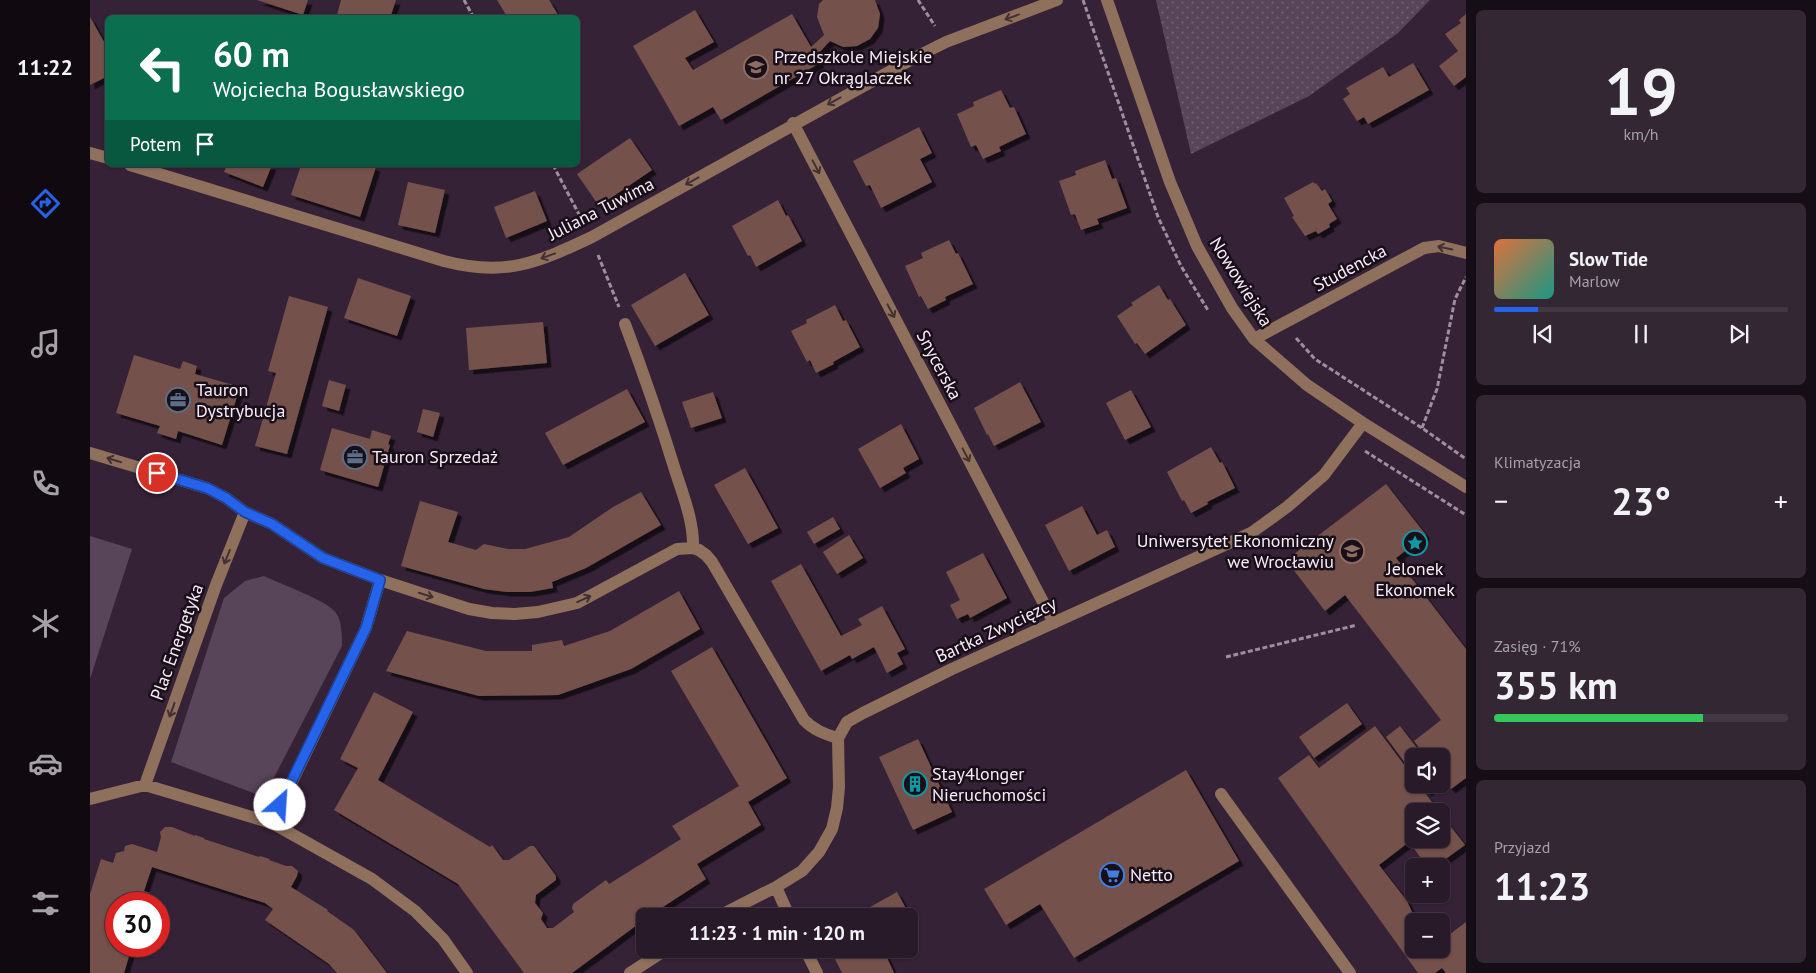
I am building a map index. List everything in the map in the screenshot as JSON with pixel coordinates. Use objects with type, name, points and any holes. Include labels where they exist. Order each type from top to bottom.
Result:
[{"type":"street","name":"Juliana Tuwima","points":[[137,167],[464,266],[497,269],[512,267],[563,250],[592,237],[794,123],[946,42],[1057,0]]},
{"type":"street","name":"Nowowiejska","points":[[1108,0],[1170,182],[1197,246],[1232,308],[1254,339],[1307,385],[1363,424],[1466,487]]},
{"type":"street","name":"Snycerska","points":[[794,123],[1054,622]]},
{"type":"street","points":[[90,152],[105,157]]},
{"type":"street","name":"Studencka","points":[[1254,339],[1424,248],[1439,246],[1466,253]]},
{"type":"street","points":[[625,324],[658,414],[687,507],[692,530],[693,548]]},
{"type":"street","name":"Bartka Zwycięzcy","points":[[838,738],[847,722],[863,713],[952,669],[1251,533],[1288,508],[1324,475],[1363,424]]},
{"type":"street","points":[[90,452],[207,488],[226,498],[245,512],[272,524],[323,558],[380,580],[470,609],[492,613],[538,612],[577,603],[677,549],[693,548],[706,555],[712,562],[804,720],[824,734],[838,738],[839,787],[837,808],[832,829],[819,852],[802,870],[776,887],[735,908]]},
{"type":"street","name":"Plac Energetyka","points":[[145,785],[216,585],[245,512]]},
{"type":"street","points":[[272,823],[366,628],[380,580]]},
{"type":"street","points":[[90,799],[145,785],[272,823],[372,879],[415,911],[443,939],[468,973]]},
{"type":"street","points":[[1221,794],[1350,973]]},
{"type":"street","points":[[776,887],[785,908]]},
{"type":"street","points":[[630,973],[653,958]]},
{"type":"street","points":[[810,958],[817,973]]},
{"type":"path","points":[[464,0],[472,15]]},
{"type":"path","points":[[918,0],[946,42]]},
{"type":"path","points":[[554,167],[592,237],[625,324]]},
{"type":"path","points":[[1422,428],[1437,389],[1455,299],[1466,277]]},
{"type":"path","points":[[1284,323],[1315,359],[1422,428],[1466,459]]},
{"type":"path","points":[[1226,657],[1357,626]]},
{"type":"shaded area","points":[[1156,0],[1430,0],[1398,33],[1309,96],[1191,154]]},
{"type":"shaded area","points":[[90,536],[132,549],[90,679]]},
{"type":"shaded area","points":[[264,576],[331,608],[339,620],[342,646],[264,797],[171,762],[224,598],[245,581]]},
{"type":"building","points":[[257,0],[308,0],[303,15]]},
{"type":"building","points":[[341,0],[396,0],[391,15],[337,15]]},
{"type":"building","points":[[497,0],[549,0],[558,15],[506,15]]},
{"type":"building","name":"Przedszkole Miejskie nr 27 Okrąglaczek","points":[[823,0],[875,0],[880,14],[878,28],[870,39],[857,46],[843,47],[830,41],[816,56],[820,63],[721,120],[713,107],[679,126],[633,46],[695,10],[714,42],[685,58],[693,70],[792,14],[811,47],[824,35],[817,17],[819,4]]},
{"type":"building","points":[[1466,14],[1466,77],[1454,86],[1439,66],[1458,51],[1445,34],[1461,23],[1459,20]]},
{"type":"building","points":[[90,17],[105,44],[105,78],[90,85]]},
{"type":"building","points":[[1413,63],[1429,90],[1368,124],[1364,117],[1357,121],[1343,99],[1350,94],[1346,88],[1383,67],[1389,77]]},
{"type":"building","points":[[1001,90],[1010,108],[1014,107],[1026,134],[999,147],[1001,151],[983,159],[976,145],[971,147],[957,114],[974,106],[973,102]]},
{"type":"building","points":[[919,127],[932,153],[920,159],[932,182],[881,208],[870,185],[866,186],[853,161]]},
{"type":"building","points":[[630,138],[652,170],[599,206],[577,174]]},
{"type":"building","points":[[1105,160],[1112,179],[1116,178],[1127,208],[1097,219],[1099,224],[1081,230],[1075,214],[1071,215],[1059,181],[1076,175],[1075,171]]},
{"type":"building","points":[[226,167],[271,167],[263,187],[224,172]]},
{"type":"building","points":[[300,167],[376,167],[360,217],[291,195]]},
{"type":"building","points":[[408,182],[445,190],[435,233],[398,225]]},
{"type":"building","points":[[1313,182],[1322,191],[1325,189],[1332,201],[1328,204],[1337,219],[1329,224],[1330,227],[1318,234],[1316,231],[1305,236],[1292,217],[1294,216],[1284,198]]},
{"type":"building","points":[[535,191],[547,221],[506,238],[494,207]]},
{"type":"building","points":[[778,200],[802,241],[756,267],[732,226]]},
{"type":"building","points":[[949,240],[956,254],[958,253],[973,284],[945,297],[946,300],[928,309],[921,296],[919,297],[905,266],[923,258],[921,253]]},
{"type":"building","points":[[685,273],[709,315],[655,346],[631,305]]},
{"type":"building","points":[[358,278],[411,296],[397,336],[344,318]]},
{"type":"building","points":[[1159,285],[1186,325],[1145,354],[1137,343],[1135,344],[1117,316],[1133,305],[1131,303]]},
{"type":"building","points":[[289,296],[328,307],[287,454],[255,446],[276,373],[268,371]]},
{"type":"building","points":[[835,305],[843,321],[846,320],[860,347],[816,373],[810,360],[807,362],[791,331],[807,323],[806,320]]},
{"type":"building","points":[[543,322],[547,363],[469,370],[466,328]]},
{"type":"building","name":"Tauron Dystrybucja","points":[[134,355],[180,369],[183,361],[197,366],[195,374],[240,387],[222,445],[178,431],[176,439],[157,433],[160,426],[116,413]]},
{"type":"building","points":[[329,380],[346,385],[339,411],[322,406]]},
{"type":"building","points":[[1020,382],[1041,422],[994,446],[974,408]]},
{"type":"building","points":[[627,389],[645,422],[563,465],[545,433]]},
{"type":"building","points":[[1131,390],[1151,427],[1125,440],[1106,403]]},
{"type":"building","points":[[713,392],[722,418],[691,428],[682,402]]},
{"type":"building","points":[[423,409],[440,413],[433,437],[417,432]]},
{"type":"building","points":[[901,424],[919,459],[903,468],[906,473],[880,488],[858,449]]},
{"type":"building","name":"Tauron Sprzedaż","points":[[332,428],[370,439],[372,430],[391,436],[378,487],[320,470]]},
{"type":"building","points":[[1211,447],[1220,463],[1222,462],[1235,488],[1207,502],[1208,504],[1191,513],[1184,500],[1182,501],[1167,472]]},
{"type":"building","points":[[745,468],[778,528],[748,544],[714,485]]},
{"type":"building","points":[[1386,484],[1426,535],[1396,558],[1466,649],[1466,778],[1451,789],[1450,748],[1420,748],[1414,741],[1441,720],[1345,595],[1325,611],[1286,560]]},
{"type":"building","points":[[641,492],[661,525],[586,568],[552,582],[553,588],[530,592],[484,589],[401,566],[420,501],[458,512],[448,542],[476,550],[484,544],[508,549],[525,549],[569,537],[613,507]]},
{"type":"building","points":[[1082,506],[1097,535],[1107,530],[1115,547],[1069,571],[1045,525]]},
{"type":"building","points":[[833,517],[840,529],[814,544],[807,532]]},
{"type":"building","points":[[849,535],[863,558],[837,574],[823,552]]},
{"type":"building","points":[[983,553],[1007,598],[970,618],[968,614],[957,619],[950,605],[960,600],[946,572]]},
{"type":"building","points":[[801,564],[841,636],[862,625],[858,619],[882,606],[905,649],[897,653],[903,664],[887,673],[874,647],[852,659],[850,655],[821,671],[771,581]]},
{"type":"building","points":[[679,591],[700,629],[631,669],[558,695],[479,696],[386,671],[407,631],[486,651],[532,651],[532,645],[562,640],[564,646],[610,631]]},
{"type":"building","points":[[712,647],[787,778],[748,802],[761,825],[697,864],[706,879],[661,908],[636,908],[636,926],[572,973],[524,973],[458,884],[334,810],[358,768],[340,759],[374,692],[413,712],[378,780],[490,847],[492,845],[503,860],[509,860],[530,846],[534,846],[556,876],[556,880],[536,895],[535,903],[543,913],[541,919],[547,928],[553,928],[574,912],[573,904],[606,880],[609,884],[681,839],[672,826],[739,786],[671,671]]},
{"type":"building","points":[[1347,703],[1362,724],[1314,758],[1299,737]]},
{"type":"building","points":[[1375,726],[1405,766],[1405,793],[1425,793],[1433,803],[1405,803],[1405,845],[1379,865],[1405,898],[1405,903],[1408,903],[1412,913],[1405,913],[1405,955],[1278,778],[1309,755],[1319,768]]},
{"type":"building","points":[[1400,726],[1417,748],[1405,748],[1405,763],[1386,737]]},
{"type":"building","name":"Stay4longer Nieruchomości","points":[[918,739],[952,812],[913,830],[879,757]]},
{"type":"building","name":"Netto","points":[[1186,770],[1239,861],[1074,958],[1040,904],[1006,925],[984,889]]},
{"type":"building","points":[[1450,826],[1465,845],[1447,858],[1421,858],[1414,848],[1450,848]]},
{"type":"building","points":[[165,827],[172,827],[286,866],[292,866],[298,871],[291,887],[328,910],[354,930],[387,973],[337,973],[329,964],[265,920],[273,909],[265,903],[152,867],[144,891],[147,892],[105,892],[105,957],[129,957],[124,973],[90,973],[90,894],[101,859],[113,863],[116,853],[124,851],[125,846],[132,844],[157,852],[161,837],[160,832]]},
{"type":"building","points":[[897,892],[906,908],[868,908]]},
{"type":"building","points":[[1466,922],[1466,973],[1446,973],[1442,968],[1435,973],[1418,973],[1407,958],[1450,958],[1450,934]]},
{"type":"building","points":[[834,958],[887,958],[894,973],[842,973]]},
{"type":"place","name":"Przedszkole Miejskie nr 27 Okrąglaczek","points":[[756,67]]},
{"type":"place","name":"Tauron Dystrybucja","points":[[178,400]]},
{"type":"place","name":"Tauron Sprzedaż","points":[[355,457]]},
{"type":"place","name":"Jelonek Ekonomek","points":[[1415,543]]},
{"type":"place","name":"Uniwersytet Ekonomiczny we Wrocławiu","points":[[1352,551]]},
{"type":"place","name":"Stay4longer Nieruchomości","points":[[915,784]]},
{"type":"place","name":"Netto","points":[[1112,875]]},
{"type":"route","points":[[157,473],[207,488],[226,498],[245,512],[272,524],[323,558],[380,580],[366,628],[280,805]]}]
